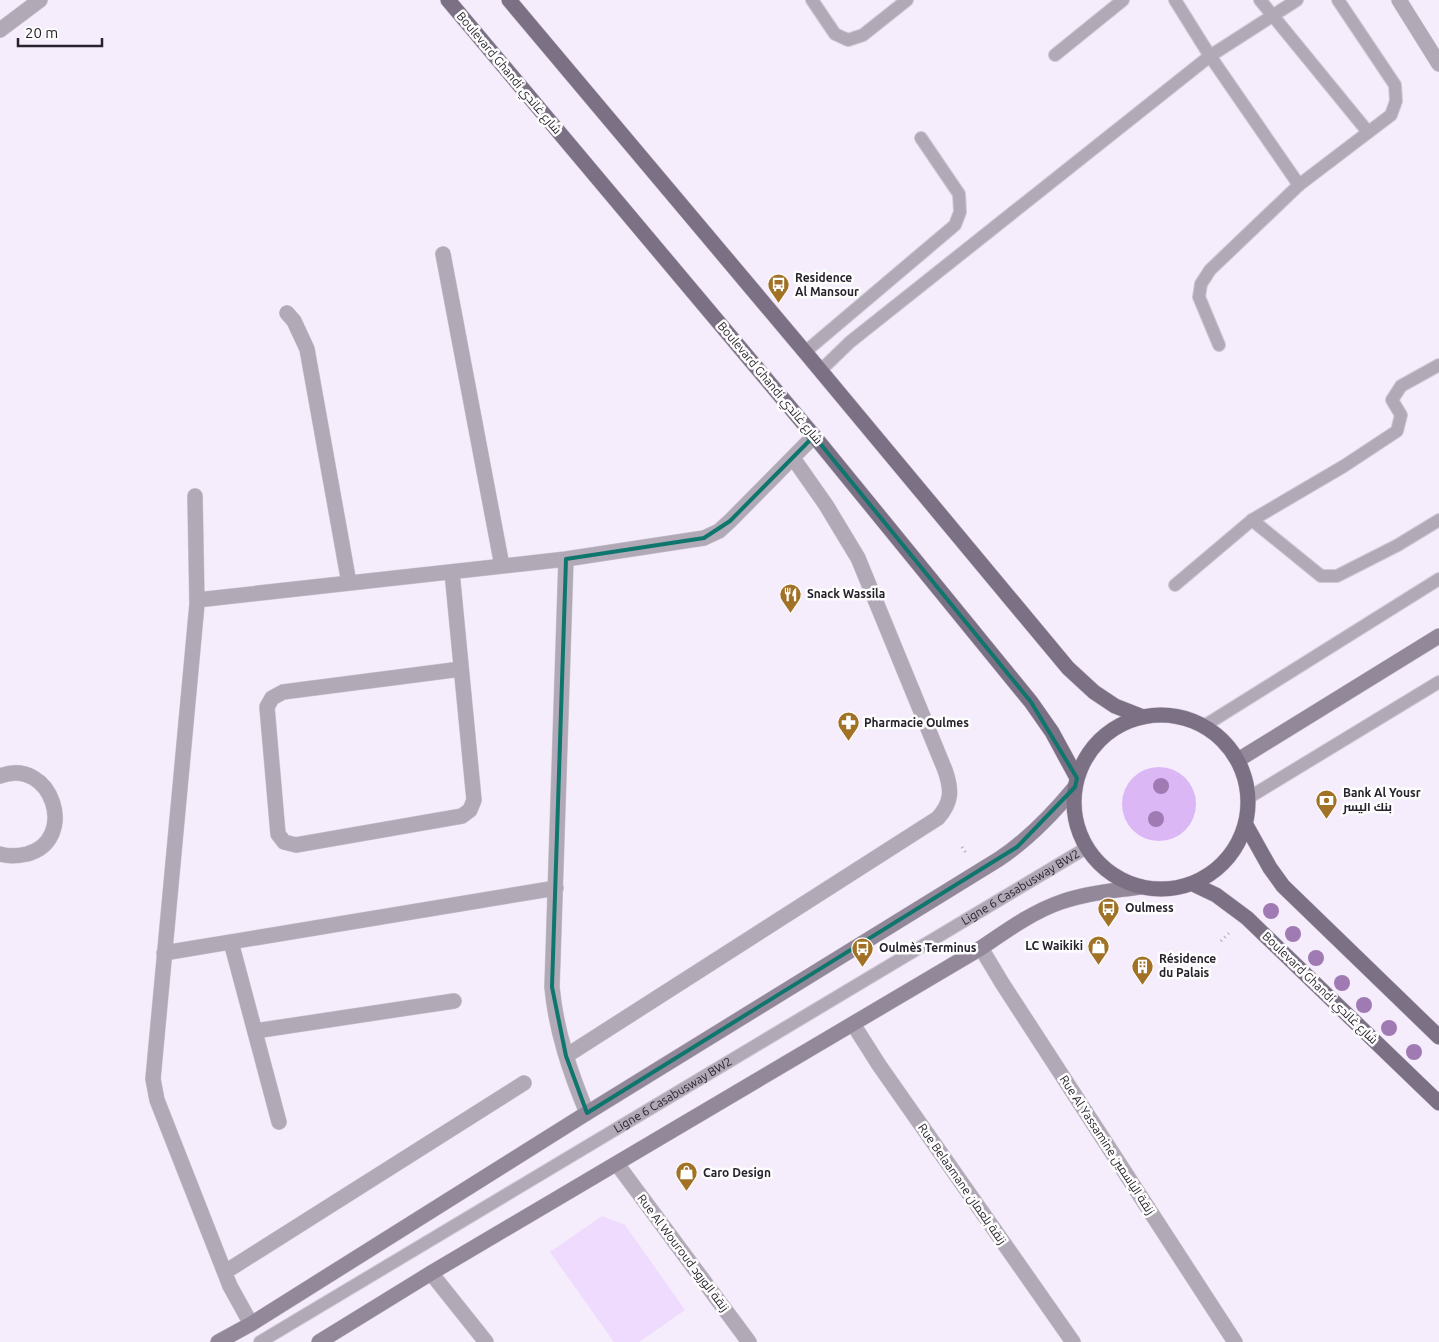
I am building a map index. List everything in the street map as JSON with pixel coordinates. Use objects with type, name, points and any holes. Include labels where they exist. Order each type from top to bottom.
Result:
[{"type":"main road","name":"Boulevard Ghandi شارع غاندي","points":[[448,0],[814,436],[1031,702],[1052,732],[1076,783]]},
{"type":"main road","points":[[509,0],[1068,668],[1094,692],[1115,706],[1143,717]]},
{"type":"main road","points":[[1238,760],[1439,636]]},
{"type":"main road","points":[[1154,715],[1174,716],[1204,726],[1221,738],[1238,760],[1247,785],[1248,812],[1241,838],[1227,860],[1206,878],[1193,884],[1180,888],[1153,890],[1127,883],[1104,869],[1086,848],[1075,819],[1074,798],[1076,783],[1086,758],[1098,742],[1123,724],[1143,717],[1154,715]]},
{"type":"main road","points":[[218,1342],[251,1324],[587,1113],[1017,847],[1038,829],[1076,783]]},
{"type":"main road","points":[[1246,825],[1270,868],[1283,886],[1439,1037]]},
{"type":"main road","name":"Boulevard Ghandi شارع غاندي","points":[[1193,884],[1216,895],[1247,918],[1439,1102]]},
{"type":"main road","points":[[319,1342],[431,1273],[981,948],[1034,914],[1060,902],[1083,896],[1140,887]]},
{"type":"street","points":[[0,30],[40,0]]},
{"type":"street","points":[[1399,0],[1439,64]]},
{"type":"street","points":[[443,254],[502,566]]},
{"type":"street","points":[[287,313],[294,321],[307,349],[349,583]]},
{"type":"street","points":[[197,600],[566,559],[704,538],[719,531],[814,436]]},
{"type":"street","points":[[566,1056],[938,818],[946,809],[950,798],[948,778],[858,558],[826,505],[793,458]]},
{"type":"street","points":[[195,496],[197,600],[153,1079],[160,1107],[230,1286],[251,1324]]},
{"type":"street","points":[[566,559],[552,987],[556,1017],[566,1056],[587,1113]]},
{"type":"street","points":[[452,572],[474,800],[470,810],[462,816],[296,846],[284,842],[278,834],[275,805],[267,707],[272,698],[283,692],[461,669]]},
{"type":"street","points":[[0,776],[16,773],[30,776],[42,784],[53,801],[56,821],[51,834],[43,845],[32,853],[18,856],[0,854]]},
{"type":"street","points":[[164,953],[556,888]]},
{"type":"street","points":[[231,942],[279,1122]]},
{"type":"street","name":"Rue Al Yassamine زنقة الياسمين","points":[[981,948],[1236,1342]]},
{"type":"street","points":[[255,1031],[454,1001]]},
{"type":"street","name":"Rue Belaamane زنقة بلعمان","points":[[853,1024],[879,1065],[1073,1342]]},
{"type":"street","points":[[225,1272],[524,1083]]},
{"type":"street","name":"Rue Al Wouroud زنقة الورود","points":[[616,1164],[749,1342]]},
{"type":"street","points":[[431,1273],[486,1342]]},
{"type":"lane","points":[[812,0],[835,34],[848,40],[863,36],[908,0]]},
{"type":"lane","points":[[1055,55],[1123,0]]},
{"type":"lane","points":[[1175,0],[1210,56],[1299,185]]},
{"type":"lane","points":[[1260,0],[1368,132]]},
{"type":"lane","points":[[820,371],[850,342],[1210,56],[1297,0]]},
{"type":"lane","points":[[1218,345],[1200,297],[1201,284],[1210,270],[1299,185],[1390,115],[1396,101],[1395,85],[1338,0]]},
{"type":"lane","points":[[805,352],[955,225],[960,212],[959,194],[921,138]]},
{"type":"lane","points":[[1175,585],[1226,544],[1252,520],[1344,466],[1398,431],[1401,415],[1392,400],[1401,386],[1439,365]]},
{"type":"lane","points":[[1252,520],[1321,576],[1336,576],[1398,545],[1439,520]]},
{"type":"lane","points":[[1204,726],[1439,579]]},
{"type":"lane","points":[[1248,798],[1439,682]]},
{"type":"lane","name":"Ligne 6 Casabusway BW2","points":[[260,1342],[1086,848]]},
{"type":"path","points":[[962,847],[966,853]]},
{"type":"path","points":[[1221,941],[1231,931]]},
{"type":"highlighted area","points":[[814,436],[1031,702],[1077,778],[1075,787],[1017,847],[587,1113],[566,1056],[552,987],[566,559],[704,538],[730,521]]},
{"type":"shaded area","points":[[1152,767],[1166,767],[1180,773],[1190,783],[1196,797],[1196,811],[1190,825],[1180,835],[1166,841],[1152,841],[1138,835],[1128,825],[1122,811],[1122,797],[1128,783],[1138,773]]},
{"type":"shaded area","points":[[602,1216],[625,1225],[685,1310],[639,1342],[614,1342],[550,1252]]},
{"type":"place","name":"Residence Al Mansour","points":[[779,304]]},
{"type":"place","name":"Snack Wassila","points":[[791,613]]},
{"type":"place","name":"Pharmacie Oulmes","points":[[848,742]]},
{"type":"place","name":"Bank Al Yousr بنك اليسر","points":[[1327,819]]},
{"type":"place","name":"Oulmess","points":[[1109,927]]},
{"type":"place","name":"LC Waikiki","points":[[1099,965]]},
{"type":"place","name":"Oulmès Terminus","points":[[863,967]]},
{"type":"place","name":"Résidence du Palais","points":[[1143,985]]},
{"type":"place","name":"Caro Design","points":[[687,1192]]}]
